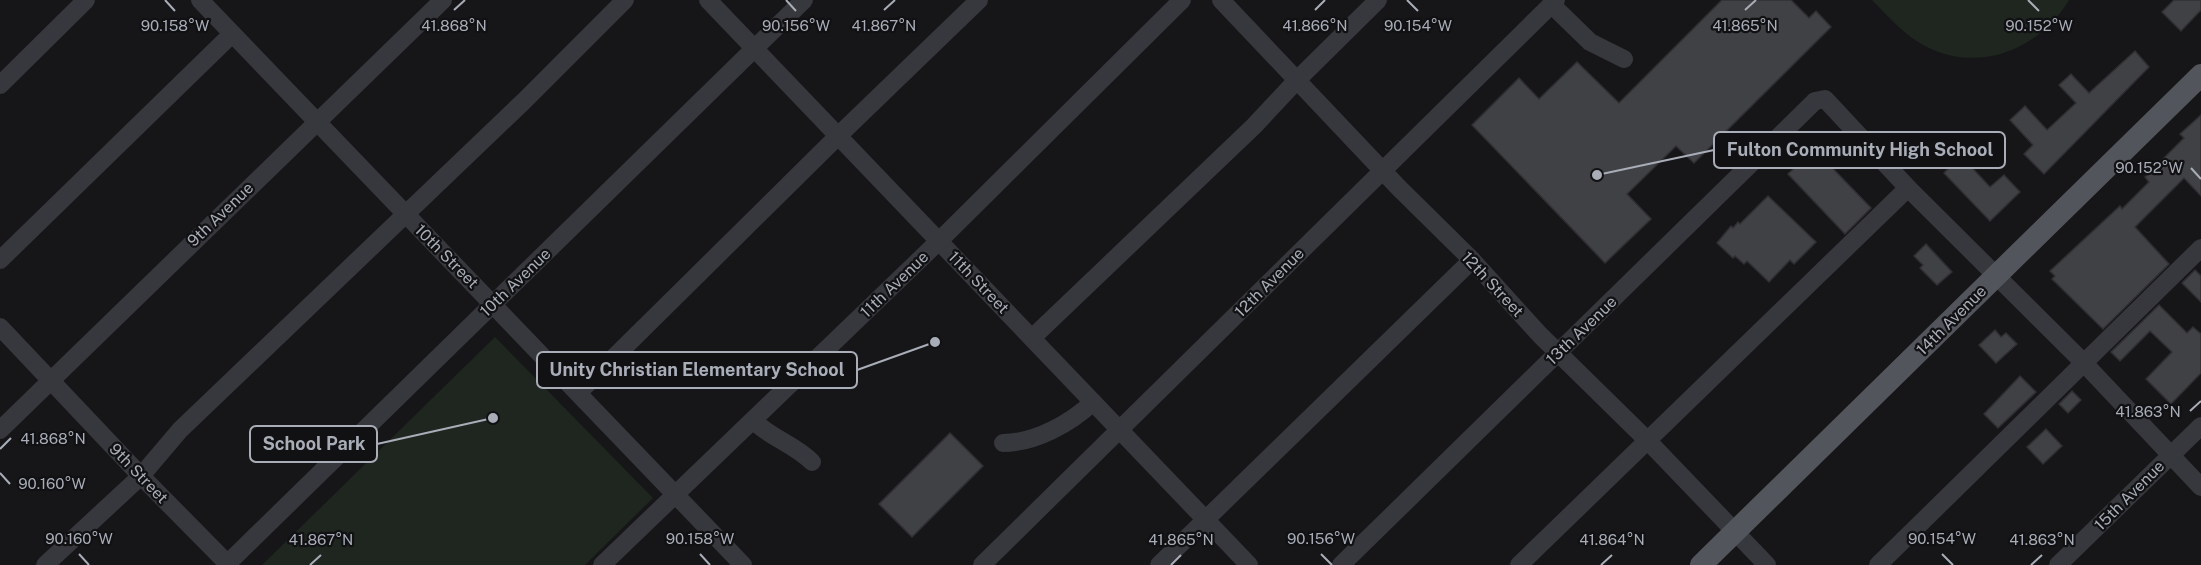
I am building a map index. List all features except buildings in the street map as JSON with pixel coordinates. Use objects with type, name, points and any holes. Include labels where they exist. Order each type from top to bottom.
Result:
[{"type":"main road","name":"14th Avenue","points":[[1701,565],[2201,75]]},
{"type":"street","points":[[0,85],[86,0]]},
{"type":"street","name":"10th Street","points":[[200,0],[744,565]]},
{"type":"street","name":"9th Avenue","points":[[0,430],[443,0]]},
{"type":"street","points":[[45,565],[141,476],[180,430],[524,101],[625,0]]},
{"type":"street","name":"11th Street","points":[[708,0],[1249,565]]},
{"type":"street","name":"10th Avenue","points":[[228,565],[804,0]]},
{"type":"street","points":[[579,392],[838,136],[980,0]]},
{"type":"street","name":"11th Avenue","points":[[602,565],[939,241],[1182,0]]},
{"type":"street","name":"12th Street","points":[[1221,0],[1472,260],[1540,335],[1647,440],[1767,565]]},
{"type":"street","points":[[1032,338],[1254,126],[1378,0]]},
{"type":"street","points":[[1554,2],[1590,42],[1624,59]]},
{"type":"street","name":"12th Avenue","points":[[982,565],[1554,2]]},
{"type":"street","points":[[0,260],[232,34]]},
{"type":"street","name":"13th Avenue","points":[[1341,565],[1815,101],[1825,99],[1908,188]]},
{"type":"street","points":[[1519,565],[1908,188],[2083,362],[2201,487]]},
{"type":"street","points":[[1878,565],[2201,248]]},
{"type":"street","points":[[1159,565],[1472,260]]},
{"type":"street","name":"9th Street","points":[[0,327],[228,565]]},
{"type":"street","points":[[1003,443],[1029,440],[1080,414],[1093,402]]},
{"type":"street","points":[[753,420],[765,431],[798,450],[812,462]]},
{"type":"street","name":"15th Avenue","points":[[2058,565],[2170,455],[2200,429]]},
{"type":"shaded area","points":[[1872,0],[2069,0],[2041,32],[2024,44],[1986,57],[1966,58],[1945,54],[1917,42]]},
{"type":"shaded area","points":[[495,337],[653,498],[585,565],[262,565]]},
{"type":"place","name":"Fulton Community High School","points":[[1597,175]]},
{"type":"place","name":"Unity Christian Elementary School","points":[[935,342]]},
{"type":"place","name":"School Park","points":[[493,418]]}]
